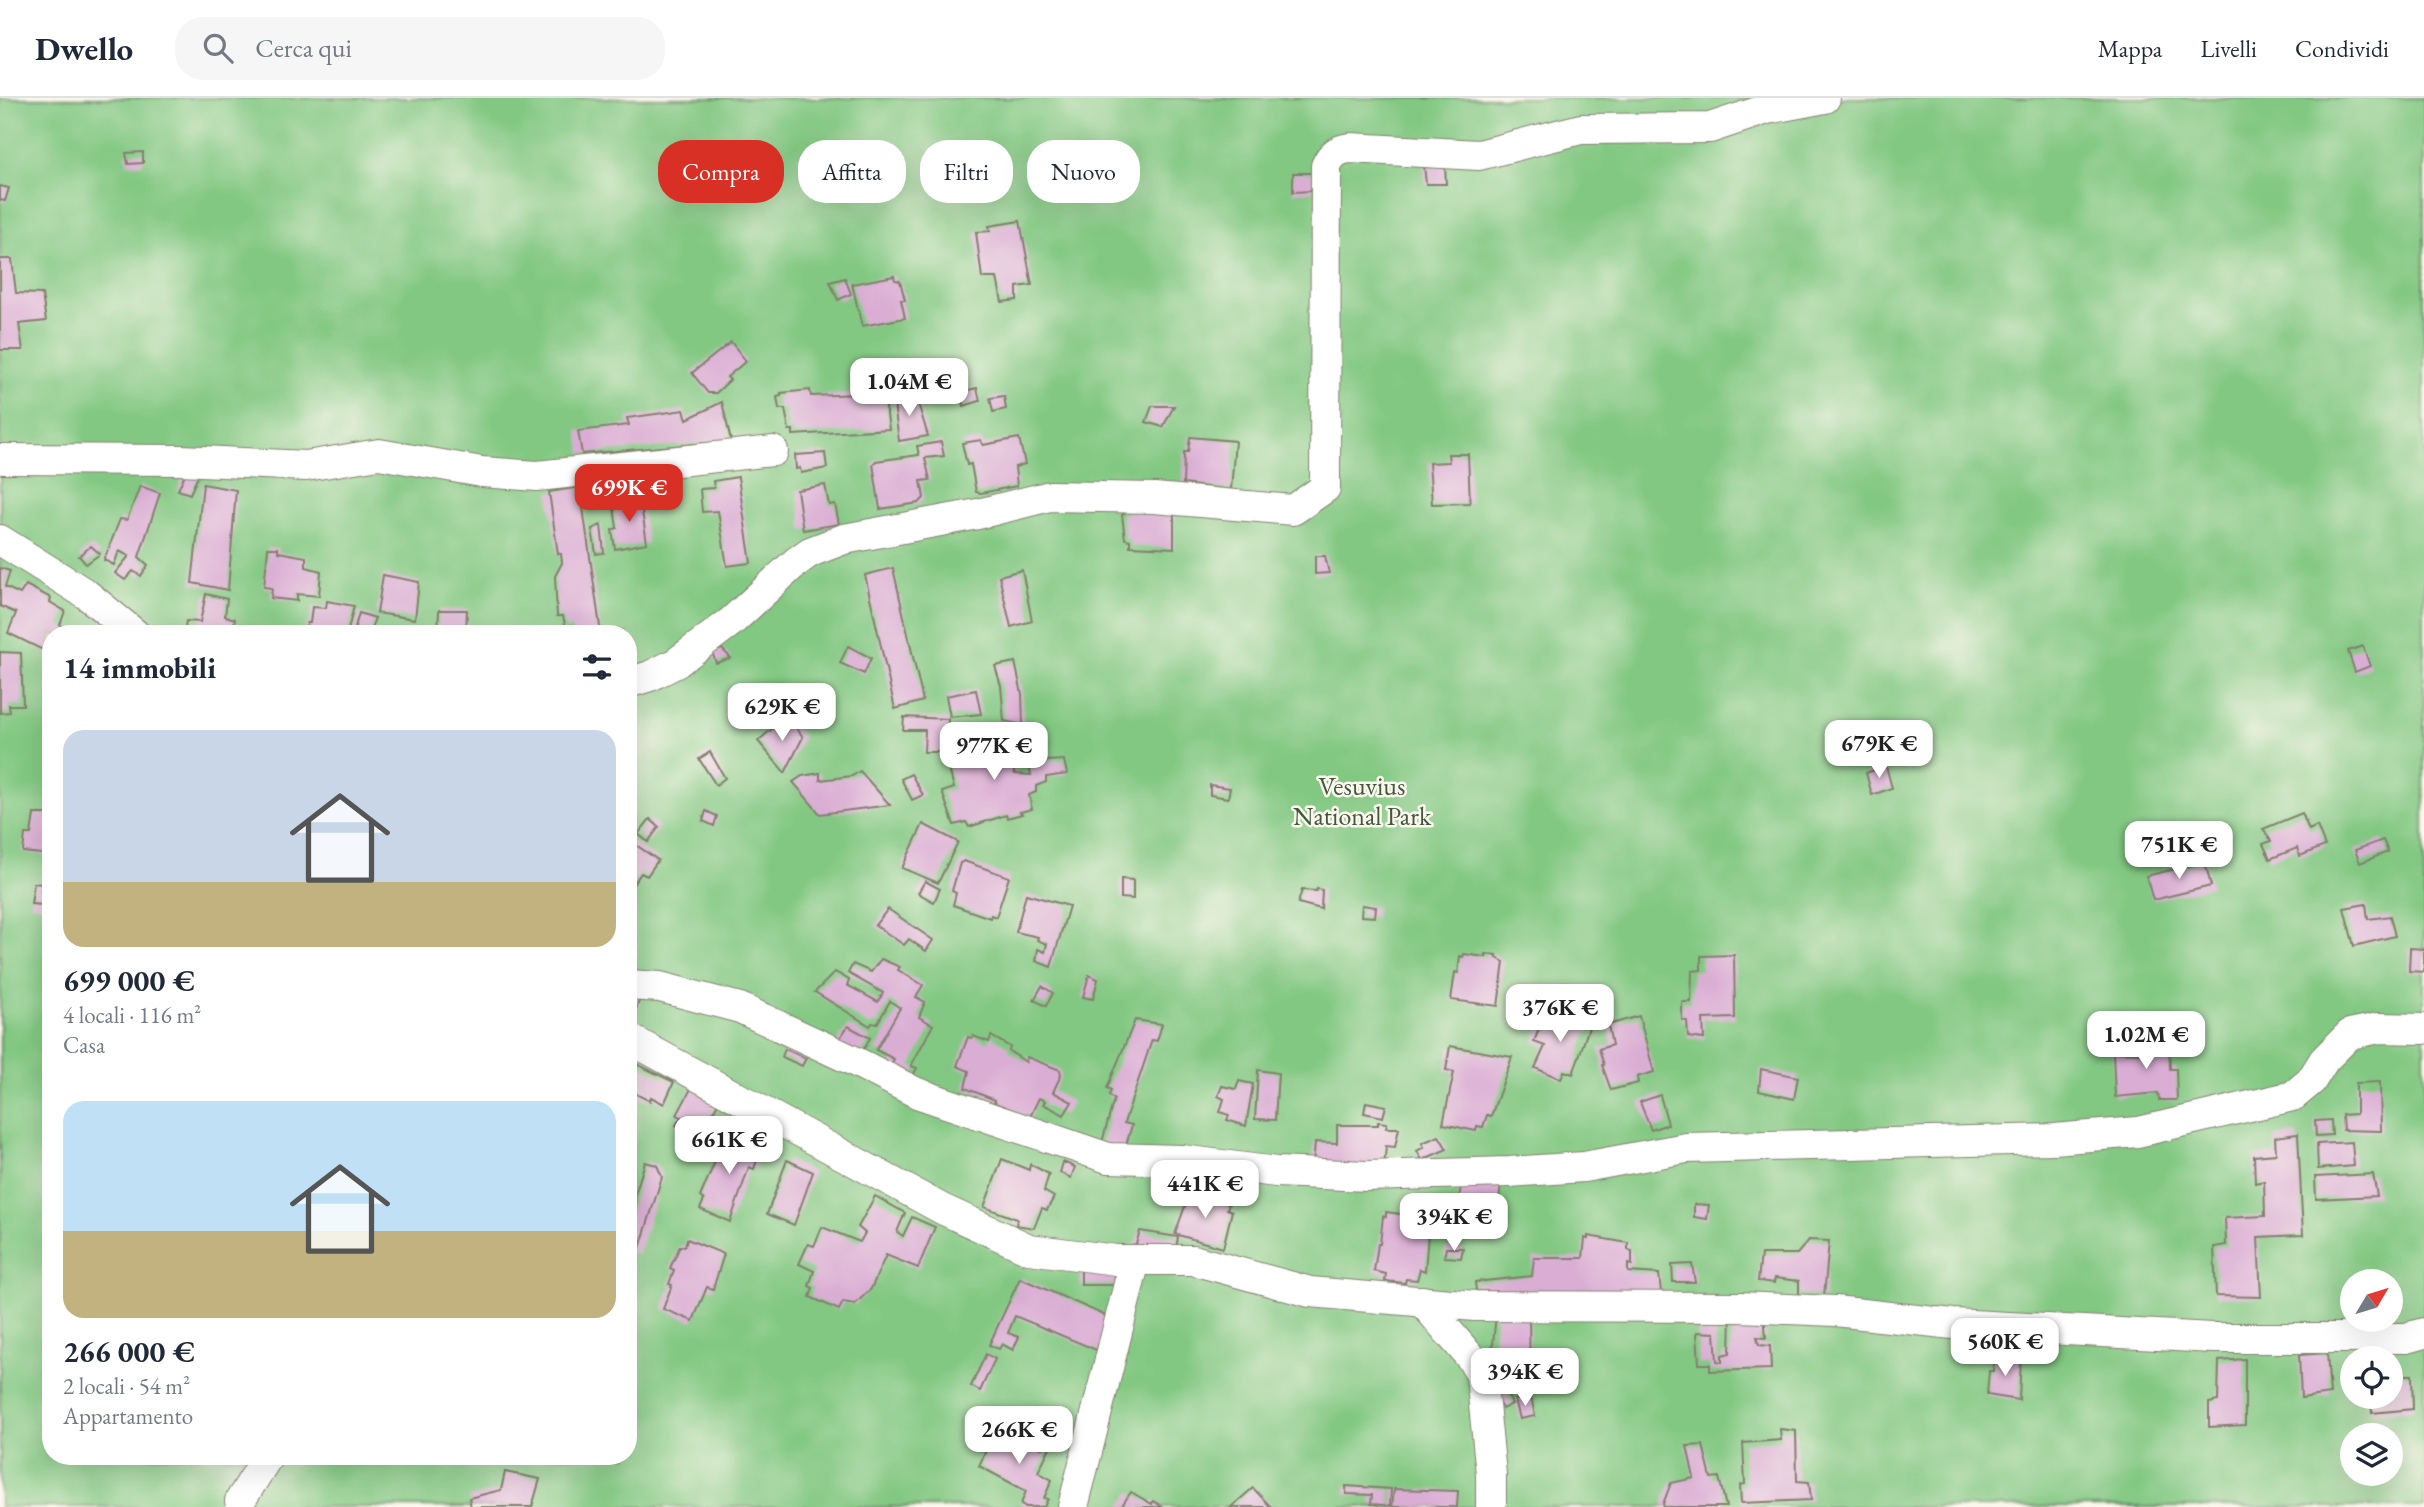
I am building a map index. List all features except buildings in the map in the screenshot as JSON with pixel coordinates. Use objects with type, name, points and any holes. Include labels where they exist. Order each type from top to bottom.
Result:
[{"type":"street","points":[[637,680],[676,663],[732,621],[796,562],[826,545],[1050,496],[1154,498],[1293,510],[1325,488],[1326,166],[1331,156],[1339,150],[1350,148],[1479,155],[1581,129],[1710,128],[1767,109],[1825,98]]},
{"type":"street","points":[[0,459],[181,460],[306,466],[379,454],[482,472],[537,476],[773,451]]},
{"type":"street","points":[[0,540],[86,594],[124,625]]},
{"type":"street","points":[[637,986],[660,987],[740,1008],[917,1093],[1108,1158],[1182,1160],[1276,1172],[1367,1175],[1584,1167],[1686,1148],[2023,1141],[2138,1132],[2293,1096],[2311,1081],[2324,1060],[2350,1034],[2379,1028],[2424,1029]]},
{"type":"street","points":[[637,1043],[943,1209],[1029,1249],[1135,1261],[1193,1260],[1310,1292],[1475,1306],[1739,1307],[1835,1311],[1953,1324],[2212,1338],[2406,1338],[2424,1333]]},
{"type":"street","points":[[1073,1507],[1135,1261]]},
{"type":"street","points":[[1422,1301],[1471,1359],[1481,1375],[1491,1474],[1491,1507]]},
{"type":"street","points":[[240,1501],[262,1465]]},
{"type":"green space","name":"Vesuvius National Park","points":[[0,98],[2424,98],[2424,1507],[0,1507]]}]
